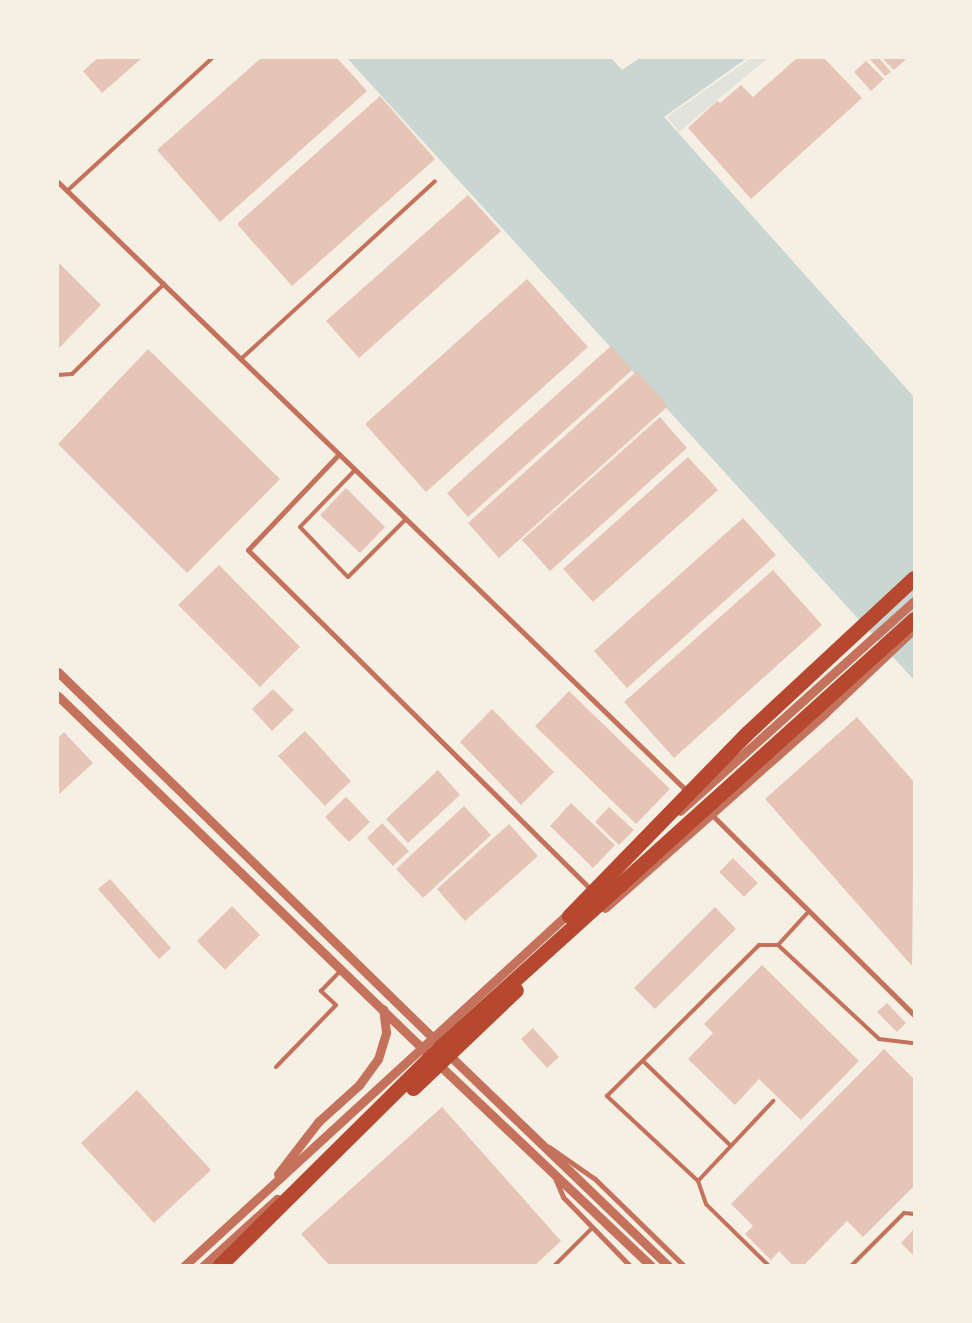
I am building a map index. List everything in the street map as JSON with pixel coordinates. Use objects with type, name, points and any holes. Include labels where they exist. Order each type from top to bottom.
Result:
[{"type":"highway","points":[[219,1266],[357,1132],[437,1048],[656,829],[746,734],[914,578]]},
{"type":"highway","points":[[828,696],[914,611]]},
{"type":"highway","points":[[437,1048],[914,619]]},
{"type":"highway","points":[[230,1266],[516,990],[914,630]]},
{"type":"street","points":[[58,182],[695,798],[914,1015]]},
{"type":"street","points":[[339,454],[248,550],[592,891]]},
{"type":"street","points":[[203,1266],[437,1048],[592,891],[914,601]]},
{"type":"street","points":[[184,1266],[422,1047],[437,1048],[711,814],[914,630]]},
{"type":"street","points":[[58,672],[437,1048],[552,1172],[651,1266]]},
{"type":"street","points":[[58,696],[422,1047],[437,1048],[538,1140],[668,1266]]},
{"type":"street","points":[[262,1194],[318,1122],[359,1085],[378,1059],[386,1032],[383,1009]]},
{"type":"street","points":[[538,1140],[595,1179],[684,1266]]},
{"type":"street","points":[[552,1172],[563,1197],[630,1266]]},
{"type":"lane","points":[[67,191],[212,58]]},
{"type":"lane","points":[[241,359],[435,181]]},
{"type":"lane","points":[[58,376],[72,374],[164,284]]},
{"type":"lane","points":[[355,470],[300,527],[348,577],[406,519]]},
{"type":"lane","points":[[778,945],[809,911]]},
{"type":"lane","points":[[769,1266],[706,1204],[698,1181],[607,1096],[759,945],[778,945],[879,1040],[914,1043]]},
{"type":"lane","points":[[276,1067],[336,1006],[321,991],[341,970]]},
{"type":"lane","points":[[643,1061],[730,1146]]},
{"type":"lane","points":[[698,1181],[773,1101]]},
{"type":"lane","points":[[851,1266],[904,1213],[914,1214]]},
{"type":"lane","points":[[554,1266],[592,1228]]},
{"type":"shaded area","points":[[347,58],[611,58],[622,70],[640,58],[747,58],[664,117],[914,397],[914,680]]},
{"type":"shaded area","points":[[751,58],[768,58],[679,132],[667,117]]},
{"type":"building","points":[[98,58],[142,58],[102,93],[83,71]]},
{"type":"building","points":[[261,58],[337,58],[367,91],[220,222],[157,150]]},
{"type":"building","points":[[797,58],[824,58],[862,98],[751,199],[688,128],[717,101],[720,103],[741,85],[753,97]]},
{"type":"building","points":[[869,58],[879,58],[891,72],[885,76]]},
{"type":"building","points":[[882,58],[907,58],[894,70]]},
{"type":"building","points":[[866,61],[884,79],[871,91],[854,72]]},
{"type":"building","points":[[380,96],[435,159],[292,286],[237,224]]},
{"type":"building","points":[[468,195],[501,231],[359,358],[326,321]]},
{"type":"building","points":[[58,262],[101,305],[58,349]]},
{"type":"building","points":[[527,279],[588,347],[426,492],[365,424]]},
{"type":"building","points":[[611,346],[632,370],[468,517],[447,493]]},
{"type":"building","points":[[148,349],[280,479],[187,573],[58,444]]},
{"type":"building","points":[[637,371],[668,406],[499,558],[468,523]]},
{"type":"building","points":[[660,417],[687,448],[550,571],[522,540]]},
{"type":"building","points":[[688,457],[718,490],[593,602],[563,569]]},
{"type":"building","points":[[346,488],[385,527],[360,553],[320,515]]},
{"type":"building","points":[[743,518],[776,555],[627,688],[594,651]]},
{"type":"building","points":[[219,565],[300,647],[260,687],[178,605]]},
{"type":"building","points":[[773,570],[822,625],[674,758],[624,702]]},
{"type":"building","points":[[273,689],[294,710],[272,731],[252,709]]},
{"type":"building","points":[[569,691],[670,789],[636,824],[535,726]]},
{"type":"building","points":[[492,709],[554,772],[521,805],[460,742]]},
{"type":"building","points":[[857,717],[914,782],[912,966],[765,799]]},
{"type":"building","points":[[305,731],[351,781],[325,806],[278,756]]},
{"type":"building","points":[[64,732],[93,763],[58,795],[58,738]]},
{"type":"building","points":[[438,770],[460,795],[408,843],[386,819]]},
{"type":"building","points":[[346,797],[370,822],[349,842],[325,817]]},
{"type":"building","points":[[571,803],[615,845],[593,868],[550,826]]},
{"type":"building","points":[[464,806],[491,835],[423,898],[396,869]]},
{"type":"building","points":[[609,807],[634,830],[619,845],[595,822]]},
{"type":"building","points":[[382,823],[409,851],[393,866],[367,838]]},
{"type":"building","points":[[509,824],[538,856],[465,921],[437,889]]},
{"type":"building","points":[[733,858],[758,883],[744,897],[719,872]]},
{"type":"building","points":[[110,879],[171,948],[159,959],[98,889]]},
{"type":"building","points":[[232,906],[260,935],[225,970],[197,941]]},
{"type":"building","points":[[715,907],[736,929],[655,1009],[634,988]]},
{"type":"building","points":[[762,965],[859,1061],[801,1120],[759,1079],[735,1105],[688,1059],[713,1033],[704,1024]]},
{"type":"building","points":[[887,1003],[906,1023],[897,1032],[877,1012]]},
{"type":"building","points":[[533,1028],[559,1057],[547,1068],[521,1039]]},
{"type":"building","points":[[884,1049],[914,1079],[914,1186],[863,1237],[847,1221],[803,1266],[793,1266],[779,1251],[771,1260],[745,1234],[753,1226],[731,1204]]},
{"type":"building","points":[[137,1090],[211,1170],[154,1223],[81,1143]]},
{"type":"building","points":[[442,1107],[561,1241],[534,1266],[330,1266],[301,1234]]},
{"type":"building","points":[[914,1229],[914,1253],[913,1255],[901,1243]]}]
